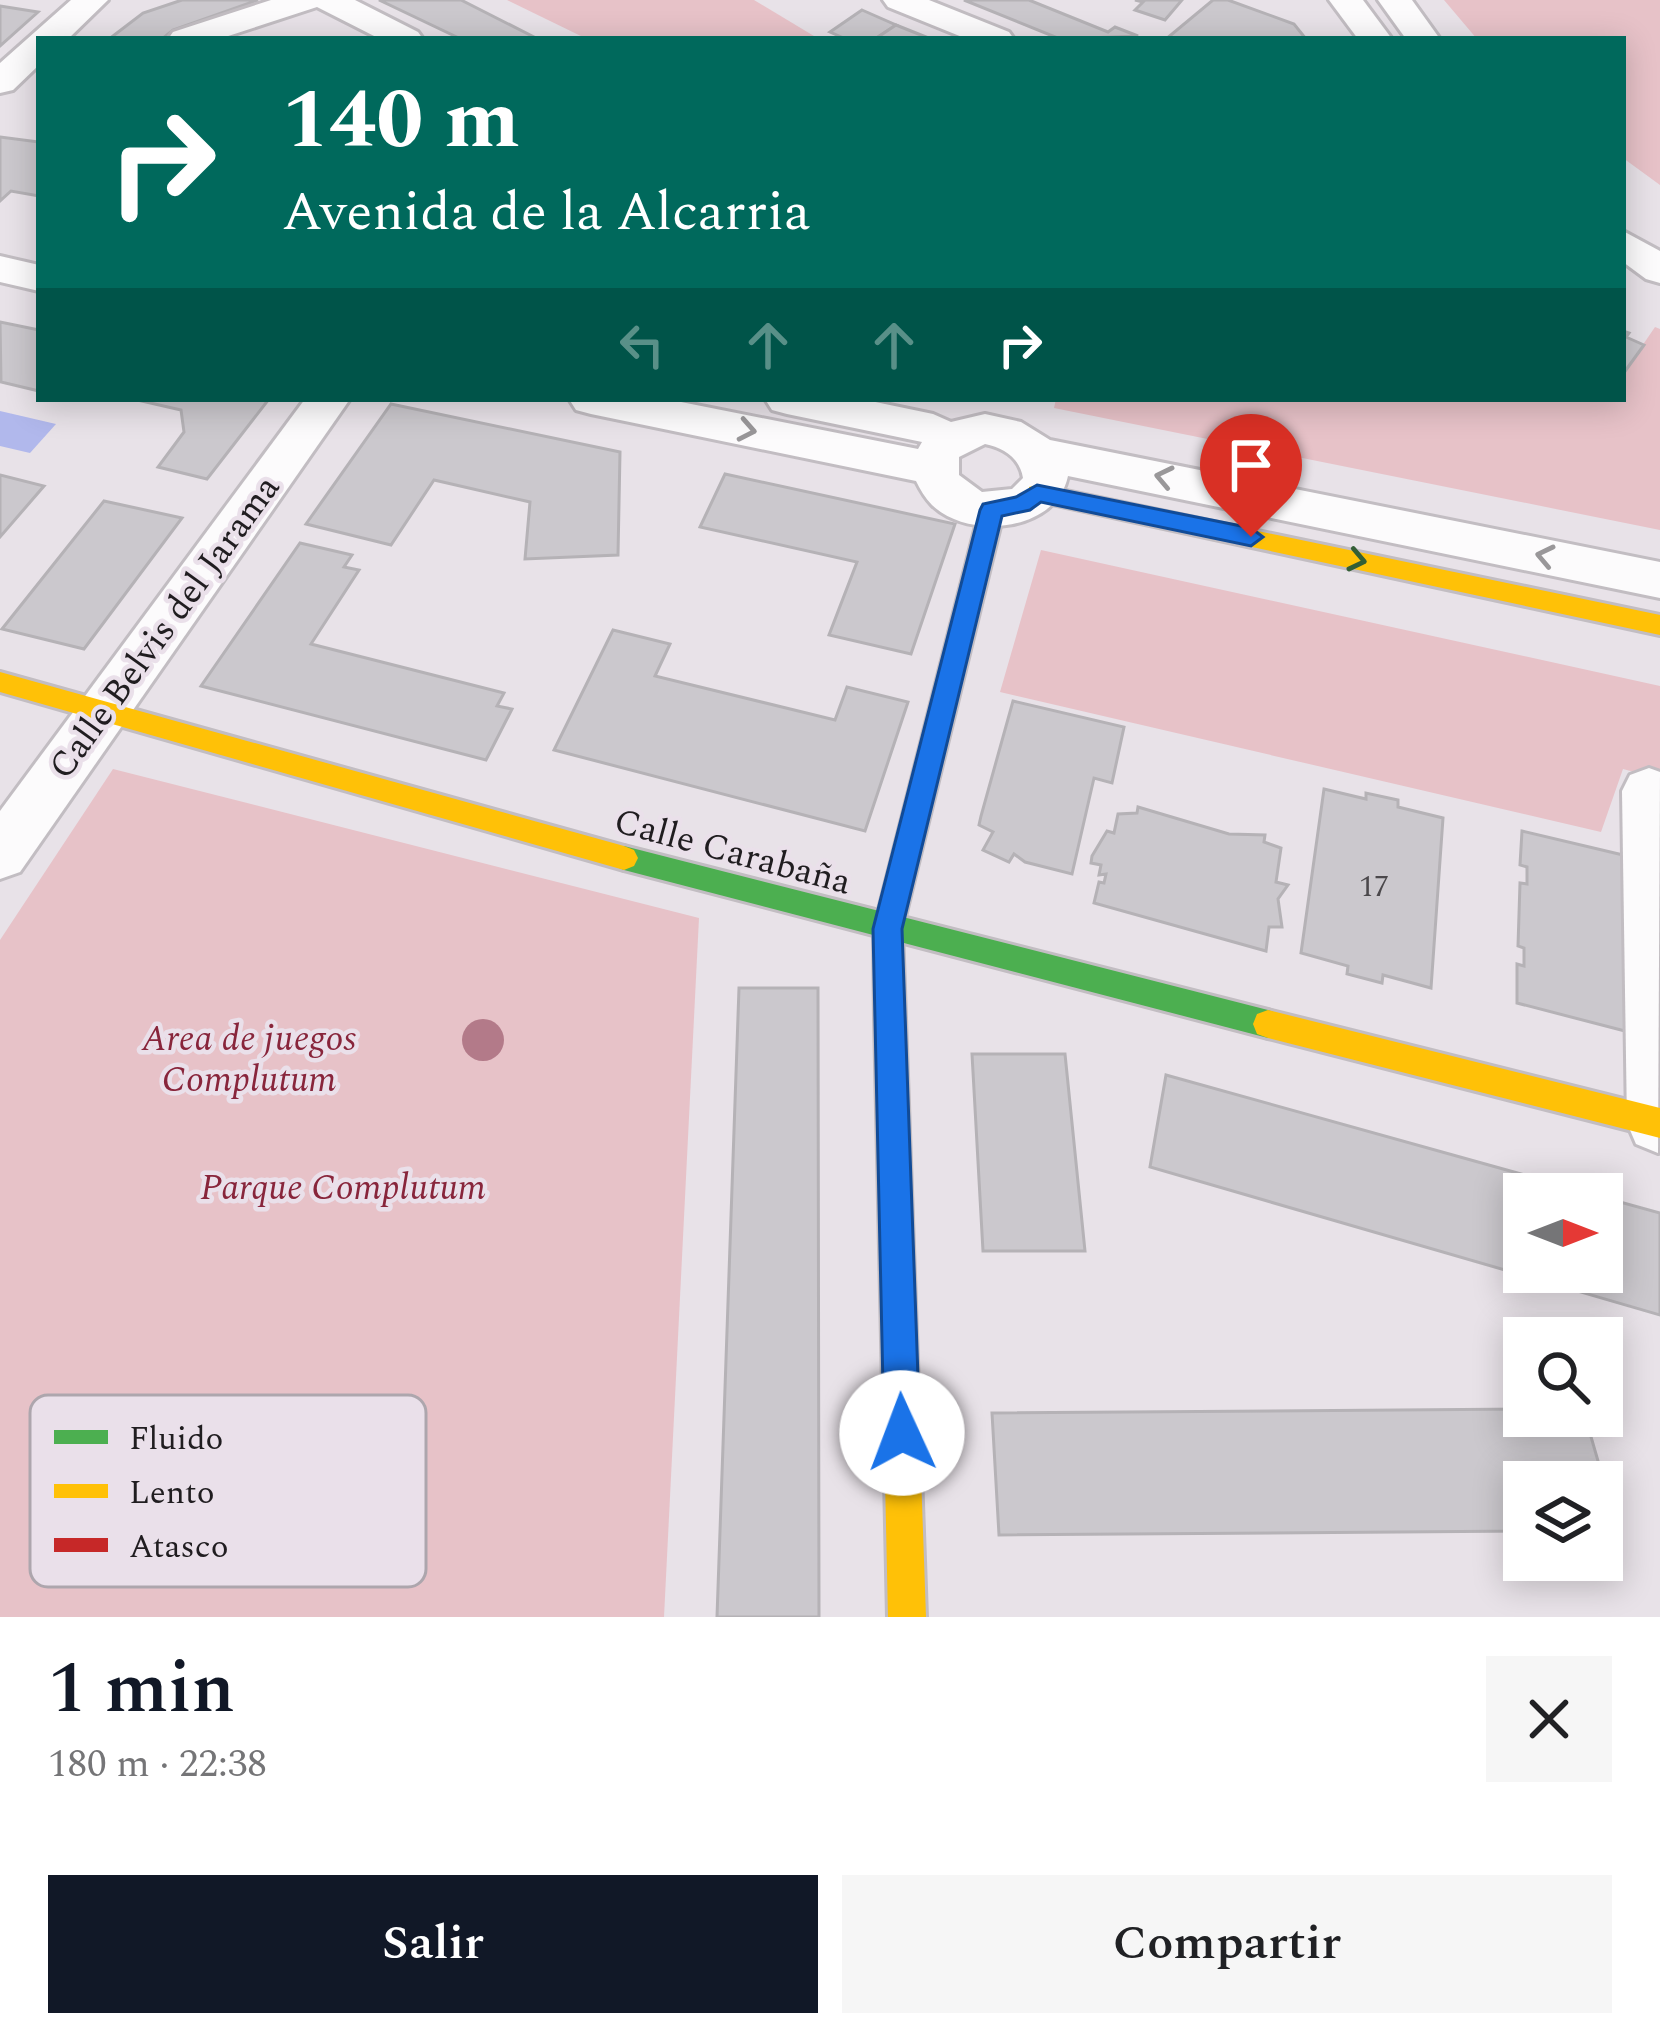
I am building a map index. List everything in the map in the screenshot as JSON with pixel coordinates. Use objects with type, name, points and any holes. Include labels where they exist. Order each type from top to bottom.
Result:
[{"type":"street","points":[[51,36],[92,0]]},
{"type":"street","points":[[194,36],[305,0]]},
{"type":"street","points":[[328,0],[400,36]]},
{"type":"street","points":[[900,0],[990,36]]},
{"type":"street","points":[[1346,0],[1373,36]]},
{"type":"street","points":[[1395,0],[1422,36]]},
{"type":"street","points":[[0,83],[36,50]]},
{"type":"street","points":[[0,83],[36,89]]},
{"type":"street","points":[[1626,208],[1660,233]]},
{"type":"street","points":[[0,234],[36,241]]},
{"type":"street","points":[[1626,245],[1660,270]]},
{"type":"street","points":[[0,269],[36,277]]},
{"type":"street","points":[[1626,291],[1660,305]]},
{"type":"street","name":"Calle Belvis del Jarama","points":[[0,856],[101,709],[326,402]]},
{"type":"street","points":[[611,402],[946,451],[985,429],[1012,433],[1038,474],[1660,625]]},
{"type":"street","points":[[796,402],[946,451]]},
{"type":"street","points":[[946,451],[941,489],[992,510],[1022,504],[1038,474]]},
{"type":"street","points":[[1038,474],[1660,580]]},
{"type":"street","points":[[907,1617],[888,929],[992,510]]},
{"type":"street","name":"Calle Carabaña","points":[[0,682],[888,929],[1659,1123]]},
{"type":"street","points":[[1648,791],[1659,1123]]},
{"type":"green space","points":[[507,0],[754,0],[814,36],[581,36]]},
{"type":"green space","points":[[1444,0],[1660,0],[1660,185],[1626,160],[1626,36],[1474,36]]},
{"type":"green space","points":[[1655,327],[1660,329],[1660,530],[1054,408],[1055,402],[1626,402],[1626,370]]},
{"type":"green space","points":[[1041,550],[1660,686],[1660,779],[1623,769],[1601,832],[1000,692]]},
{"type":"green space","name":"Parque Complutum","points":[[113,769],[699,918],[664,1617],[0,1617],[0,940]]},
{"type":"water","points":[[0,411],[56,424],[30,453],[0,446]]},
{"type":"building","points":[[182,0],[258,0],[166,36],[113,36],[143,13]]},
{"type":"building","points":[[379,0],[461,0],[532,36],[455,36]]},
{"type":"building","points":[[964,0],[1029,0],[1108,32],[1115,27],[1138,36],[1053,36]]},
{"type":"building","points":[[1135,0],[1182,0],[1165,20],[1135,10],[1143,2]]},
{"type":"building","points":[[1213,0],[1228,0],[1294,24],[1304,36],[1170,36]]},
{"type":"building","points":[[0,6],[38,12],[0,46]]},
{"type":"building","points":[[862,10],[896,25],[880,36],[830,32]]},
{"type":"building","points":[[896,25],[924,36],[880,36]]},
{"type":"building","points":[[0,137],[36,142],[36,195],[11,191],[0,201]]},
{"type":"building","points":[[0,322],[36,329],[36,390],[1,382]]},
{"type":"building","points":[[1626,337],[1644,345],[1626,370]]},
{"type":"building","points":[[146,402],[267,402],[207,479],[158,467],[184,432],[181,410]]},
{"type":"building","points":[[391,404],[620,452],[618,555],[525,559],[530,502],[434,480],[391,545],[306,524]]},
{"type":"building","points":[[725,474],[955,524],[911,654],[829,635],[857,562],[700,527]]},
{"type":"building","points":[[0,475],[44,486],[0,537]]},
{"type":"building","points":[[104,501],[182,518],[84,649],[2,629]]},
{"type":"building","points":[[300,543],[352,555],[344,567],[359,570],[311,644],[504,693],[497,706],[512,709],[486,760],[201,686]]},
{"type":"building","points":[[613,630],[670,644],[655,676],[835,720],[847,687],[908,702],[865,831],[554,750]]},
{"type":"building","points":[[1013,701],[1124,727],[1112,783],[1094,778],[1072,874],[1025,862],[1014,854],[1009,862],[983,850],[993,832],[979,825]]},
{"type":"building","points":[[1324,789],[1366,799],[1366,793],[1398,800],[1398,807],[1443,818],[1431,988],[1383,975],[1382,983],[1347,974],[1348,966],[1301,953]]},
{"type":"building","points":[[1138,807],[1229,834],[1265,835],[1264,842],[1281,848],[1276,882],[1288,885],[1278,899],[1282,927],[1269,927],[1266,951],[1094,903],[1106,874],[1099,875],[1101,865],[1091,863],[1092,856],[1107,831],[1114,833],[1118,814],[1137,813]]},
{"type":"building","points":[[1522,831],[1623,855],[1625,1031],[1517,1003],[1517,964],[1524,966],[1524,948],[1518,946],[1520,883],[1527,884],[1527,867],[1520,865]]},
{"type":"building","points":[[739,988],[818,988],[819,1617],[717,1617]]},
{"type":"building","points":[[972,1054],[1065,1054],[1085,1251],[983,1251]]},
{"type":"building","points":[[1166,1075],[1518,1173],[1503,1173],[1503,1269],[1150,1167]]},
{"type":"building","points":[[1623,1203],[1660,1213],[1660,1315],[1584,1293],[1623,1293]]},
{"type":"building","points":[[1503,1409],[1503,1437],[1591,1437],[1598,1461],[1503,1461],[1503,1531],[999,1535],[992,1413]]},
{"type":"traffic: fast","points":[[624,858],[1268,1024]]},
{"type":"traffic: slow","points":[[1037,493],[1660,625]]},
{"type":"traffic: slow","points":[[0,682],[624,858]]},
{"type":"traffic: slow","points":[[890,1018],[907,1617]]},
{"type":"traffic: slow","points":[[1268,1024],[1660,1123]]},
{"type":"traffic: jam","points":[[890,1018],[888,929],[992,510]]},
{"type":"route","points":[[902,1433],[888,929],[992,510],[1022,504],[1037,493],[1251,537]]},
{"type":"park label","name":"Area de juegos Complutum","points":[[249,1058]]}]
